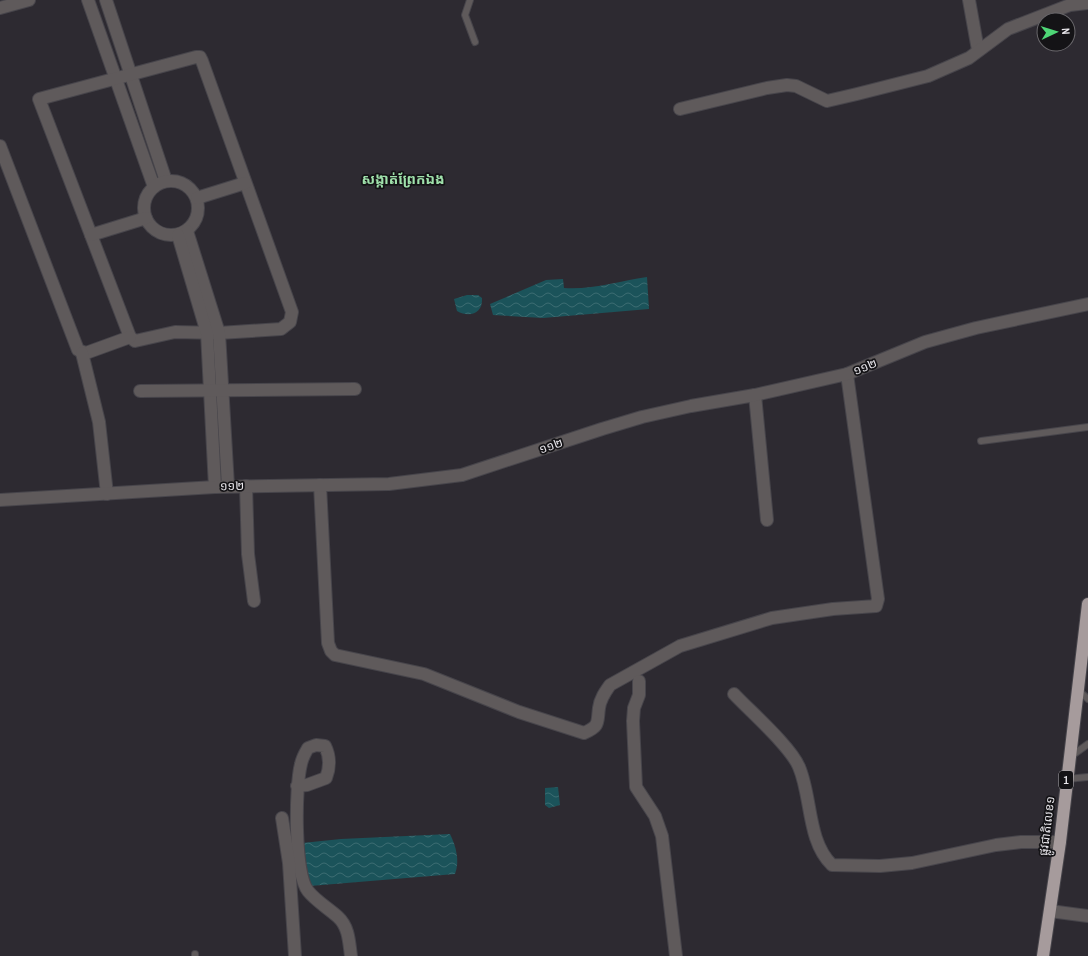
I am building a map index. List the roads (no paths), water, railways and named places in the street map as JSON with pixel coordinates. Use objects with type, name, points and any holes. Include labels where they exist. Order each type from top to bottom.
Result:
[{"type":"highway","name":"ផ្លូវជាតិលេខ១","points":[[1043,956],[1060,842],[1088,604]]},
{"type":"street","points":[[0,8],[29,0]]},
{"type":"street","points":[[88,0],[154,187]]},
{"type":"street","points":[[106,0],[166,181]]},
{"type":"street","points":[[969,0],[978,50]]},
{"type":"street","points":[[680,110],[767,88],[787,85],[796,86],[827,101],[928,76],[969,58],[1008,29],[1070,5],[1088,4]]},
{"type":"street","points":[[200,57],[292,312],[290,322],[281,329],[213,333],[175,332],[140,341],[135,341],[130,337],[39,99],[131,74],[200,57]]},
{"type":"street","points":[[0,146],[78,350],[82,353],[99,422],[107,494]]},
{"type":"street","points":[[166,181],[176,181],[185,184],[192,190],[197,198],[199,207],[198,216],[193,225],[182,233],[162,234],[155,231],[146,218],[144,203],[147,196],[154,187],[166,181]]},
{"type":"street","points":[[197,198],[245,183]]},
{"type":"street","points":[[91,235],[146,218]]},
{"type":"street","points":[[182,233],[213,333],[223,390],[228,486]]},
{"type":"street","name":"១១២","points":[[0,500],[228,486],[389,484],[462,475],[635,419],[692,406],[755,395],[847,374],[925,342],[976,328],[1088,304]]},
{"type":"street","points":[[213,333],[210,390],[215,487]]},
{"type":"street","points":[[82,353],[86,353],[130,337]]},
{"type":"street","points":[[320,485],[328,643],[331,651],[336,655],[424,674],[519,712],[584,732],[594,728],[599,720],[599,707],[603,695],[610,685],[680,646],[772,618],[833,609],[868,608],[876,606],[878,599],[868,518],[847,374]]},
{"type":"street","points":[[140,391],[355,389]]},
{"type":"street","points":[[755,395],[767,520]]},
{"type":"street","points":[[246,486],[248,554],[254,602]]},
{"type":"street","points":[[640,681],[639,695],[634,708],[633,721],[636,787],[655,816],[662,836],[676,956]]},
{"type":"street","points":[[734,694],[781,743],[799,766],[815,831],[825,858],[832,865],[880,866],[912,863],[996,845],[1021,842],[1060,842]]},
{"type":"street","points":[[297,786],[301,874],[308,890],[328,910],[337,916],[345,926],[351,956]]},
{"type":"street","points":[[282,818],[290,863],[295,956]]},
{"type":"street","points":[[1050,911],[1088,916]]},
{"type":"lane","points":[[470,0],[465,15],[475,42]]},
{"type":"lane","points":[[980,442],[1088,427]]},
{"type":"lane","points":[[1078,690],[1088,699]]},
{"type":"lane","points":[[1070,757],[1088,744]]},
{"type":"lane","points":[[1067,779],[1088,777]]},
{"type":"water","points":[[647,277],[649,309],[543,318],[493,315],[490,304],[546,280],[563,279],[564,288],[585,288]]},
{"type":"water","points":[[467,295],[478,295],[482,298],[482,303],[478,311],[466,314],[457,311],[454,299]]},
{"type":"water","points":[[558,787],[560,805],[549,808],[545,805],[545,788]]},
{"type":"water","points":[[450,834],[457,854],[455,874],[310,886],[308,881],[302,843],[341,839]]},
{"type":"district","name":"សង្កាត់ព្រែកឯង","points":[[403,179]]}]
